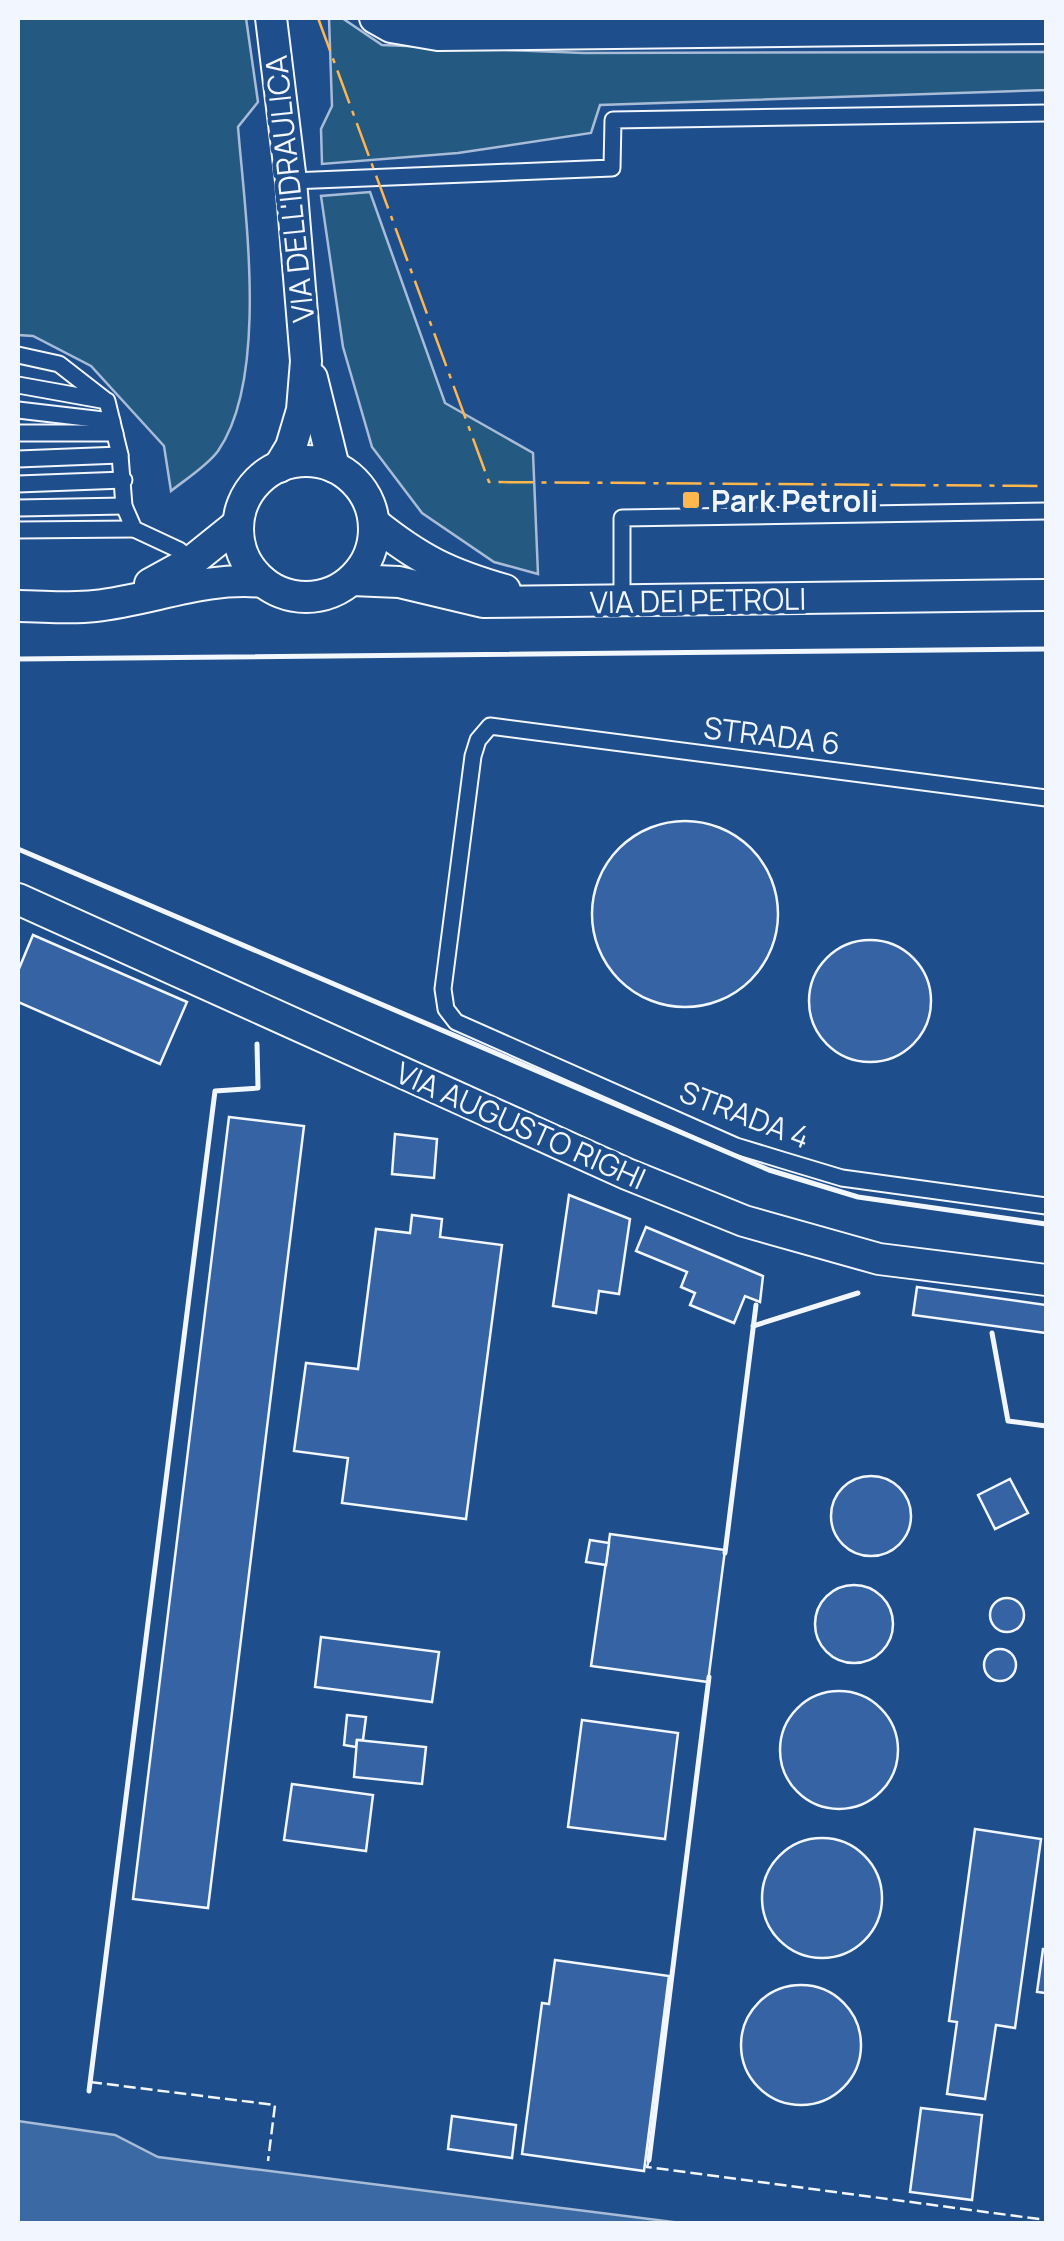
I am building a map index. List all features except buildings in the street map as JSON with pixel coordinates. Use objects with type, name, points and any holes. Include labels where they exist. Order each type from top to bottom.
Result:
[{"type":"street","name":"VIA DELL'IDRAULICA","points":[[270,18],[291,182],[306,360],[302,410],[291,447],[278,467]]},
{"type":"street","points":[[374,18],[391,27],[438,34],[1046,28]]},
{"type":"street","name":"VIA DELL'IDRAULICA","points":[[306,360],[334,467]]},
{"type":"street","points":[[297,461],[334,467],[350,476],[362,490],[374,523],[373,544],[365,564],[352,580],[318,597],[280,592],[263,582],[244,556],[238,524],[242,506],[251,490],[278,467],[297,461]]},
{"type":"street","points":[[374,523],[408,552],[450,572],[536,599],[587,602]]},
{"type":"street","points":[[94,606],[148,585],[192,561],[238,524]]},
{"type":"street","name":"VIA DEI PETROLI","points":[[352,580],[400,582],[483,602],[1046,596]]},
{"type":"street","points":[[18,606],[94,606],[204,582],[263,582]]},
{"type":"street","name":"VIA AUGUSTO RIGHI","points":[[18,900],[626,1174],[744,1221],[879,1259],[1046,1280]]},
{"type":"lane","points":[[291,182],[612,168],[614,120],[1046,113]]},
{"type":"lane","points":[[18,355],[58,364],[107,402],[120,455],[124,506],[134,529]]},
{"type":"lane","points":[[18,386],[107,402]]},
{"type":"lane","points":[[18,410],[113,427]]},
{"type":"lane","points":[[18,433],[113,427]]},
{"type":"lane","points":[[18,458],[120,455]]},
{"type":"lane","points":[[18,484],[124,480]]},
{"type":"lane","points":[[18,508],[124,506]]},
{"type":"lane","points":[[622,600],[622,518],[1046,511]]},
{"type":"lane","points":[[18,530],[134,529],[180,550],[192,561]]},
{"type":"lane","name":"STRADA 6","points":[[446,1009],[443,989],[473,756],[478,740],[490,726],[1046,798]]},
{"type":"lane","name":"STRADA 4","points":[[446,1009],[456,1022],[736,1146],[842,1178],[1046,1206]]},
{"type":"shaded area","points":[[18,18],[246,18],[258,102],[238,127],[250,294],[244,381],[234,419],[218,451],[171,491],[164,446],[91,366],[33,336],[18,335]]},
{"type":"shaded area","points":[[329,18],[342,18],[382,45],[584,53],[1046,52],[1046,90],[600,105],[591,133],[458,153],[322,164],[321,129],[332,106]]},
{"type":"shaded area","points":[[370,192],[445,403],[533,453],[538,574],[494,562],[422,513],[372,447],[343,347],[321,196]]},
{"type":"shaded area","points":[[18,2121],[115,2135],[158,2157],[681,2223],[18,2223]]},
{"type":"fence","points":[[90,2082],[275,2105],[268,2161]]},
{"type":"fence","points":[[649,2160],[647,2167],[1046,2220]]},
{"type":"wall","points":[[18,659],[1046,649]]},
{"type":"wall","points":[[18,849],[769,1170],[858,1197],[1046,1224]]},
{"type":"wall","points":[[89,2091],[215,1091],[258,1088],[257,1044]]},
{"type":"wall","points":[[753,1326],[858,1293]]},
{"type":"wall","points":[[725,1553],[756,1305]]},
{"type":"wall","points":[[992,1333],[1008,1421],[1046,1426]]},
{"type":"wall","points":[[649,2160],[709,1677]]},
{"type":"power","points":[[318,18],[489,482],[1046,486]]},
{"type":"place","name":"Park Petroli","points":[[691,500]]}]
